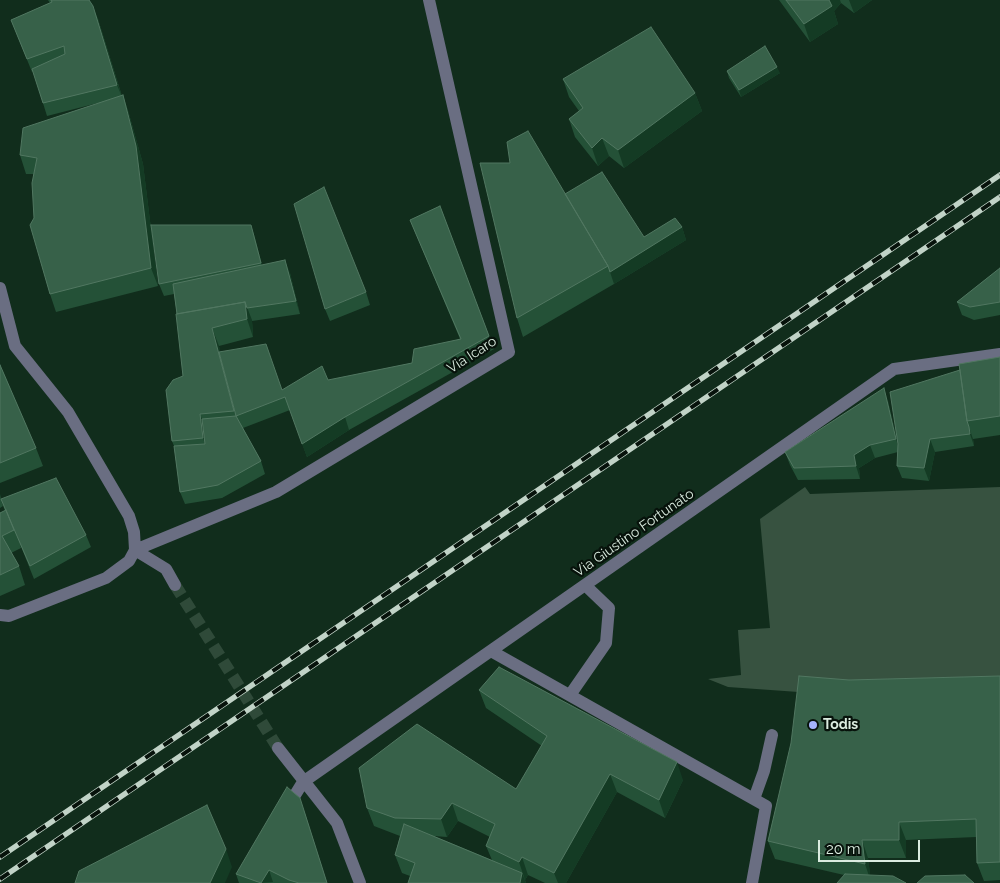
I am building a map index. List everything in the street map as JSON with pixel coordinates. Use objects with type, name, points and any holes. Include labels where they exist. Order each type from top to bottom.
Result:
[{"type":"street","name":"Via Icaro","points":[[135,550],[276,492],[509,352],[429,0]]},
{"type":"street","points":[[0,288],[15,346],[68,412],[129,516],[134,532],[135,550],[129,561],[106,578],[5,616],[0,627]]},
{"type":"street","name":"Via Giustino Fortunato","points":[[303,782],[894,369],[1000,354]]},
{"type":"street","points":[[135,550],[166,569],[175,585]]},
{"type":"street","points":[[570,695],[606,643],[609,608],[586,585]]},
{"type":"street","points":[[492,651],[766,806],[752,883]]},
{"type":"street","points":[[754,799],[764,772],[772,735]]},
{"type":"street","points":[[278,748],[303,782],[337,822],[360,883]]},
{"type":"street","points":[[282,816],[303,782]]},
{"type":"green space","points":[[805,487],[810,494],[1000,487],[1000,693],[855,696],[728,687],[708,679],[741,675],[738,630],[770,628],[760,519]]},
{"type":"building","points":[[51,0],[89,0],[93,6],[117,85],[43,103],[32,69],[65,54],[64,46],[27,59],[11,20],[52,2]]},
{"type":"building","points":[[786,0],[829,0],[832,6],[804,24]]},
{"type":"building","points":[[651,27],[695,93],[618,150],[602,138],[592,148],[569,119],[583,108],[563,79]]},
{"type":"building","points":[[765,46],[777,67],[739,90],[727,71]]},
{"type":"building","points":[[123,95],[136,146],[151,268],[50,294],[30,225],[34,218],[32,183],[37,158],[20,155],[23,128]]},
{"type":"building","points":[[528,131],[608,266],[517,318],[480,163],[510,163],[507,142]]},
{"type":"building","points":[[602,172],[644,237],[675,218],[682,227],[610,272],[565,194]]},
{"type":"building","points":[[324,187],[366,292],[325,309],[294,204]]},
{"type":"building","points":[[440,206],[489,336],[345,417],[302,444],[285,397],[236,416],[219,352],[266,344],[282,390],[322,366],[328,380],[412,363],[414,349],[461,339],[410,220]]},
{"type":"building","points":[[151,225],[251,225],[261,263],[159,284]]},
{"type":"building","points":[[285,260],[296,301],[247,308],[245,302],[177,314],[173,284]]},
{"type":"building","points":[[1000,268],[1000,302],[970,307],[957,302]]},
{"type":"building","points":[[245,302],[247,319],[212,328],[234,411],[200,414],[203,438],[172,441],[166,390],[173,380],[183,376],[176,314]]},
{"type":"building","points":[[1000,357],[1000,416],[967,421],[959,364]]},
{"type":"building","points":[[0,365],[36,448],[0,463]]},
{"type":"building","points":[[960,370],[970,434],[930,439],[924,468],[897,466],[898,444],[890,392]]},
{"type":"building","points":[[884,388],[896,439],[870,445],[854,455],[856,466],[794,468],[785,452]]},
{"type":"building","points":[[236,416],[261,461],[218,485],[180,492],[174,446],[205,444],[202,419]]},
{"type":"building","points":[[56,478],[86,535],[30,566],[1,499]]},
{"type":"building","points":[[6,510],[14,530],[2,536],[19,566],[0,575],[0,513]]},
{"type":"building","points":[[499,667],[677,762],[659,800],[610,774],[554,873],[522,857],[519,862],[486,846],[495,824],[452,803],[441,819],[395,818],[367,808],[359,768],[417,724],[516,789],[547,736],[479,690]]},
{"type":"building","points":[[799,676],[849,680],[1000,676],[1000,862],[977,863],[976,819],[899,822],[899,840],[862,840],[865,864],[768,841],[791,743]]},
{"type":"building","points":[[287,787],[300,798],[327,883],[299,883],[269,870],[261,883],[236,874]]},
{"type":"building","points":[[207,805],[226,849],[210,883],[75,883],[79,871]]},
{"type":"building","points":[[404,824],[522,873],[520,883],[408,883],[415,863],[395,855]]},
{"type":"building","points":[[845,874],[893,876],[906,883],[837,883]]},
{"type":"building","points":[[965,875],[974,883],[917,883],[925,876]]},
{"type":"tunnel","points":[[175,585],[278,748]]},
{"type":"railway","points":[[0,857],[1000,175]]},
{"type":"railway","points":[[0,879],[1000,197]]},
{"type":"place","name":"Todis","points":[[813,725]]}]
